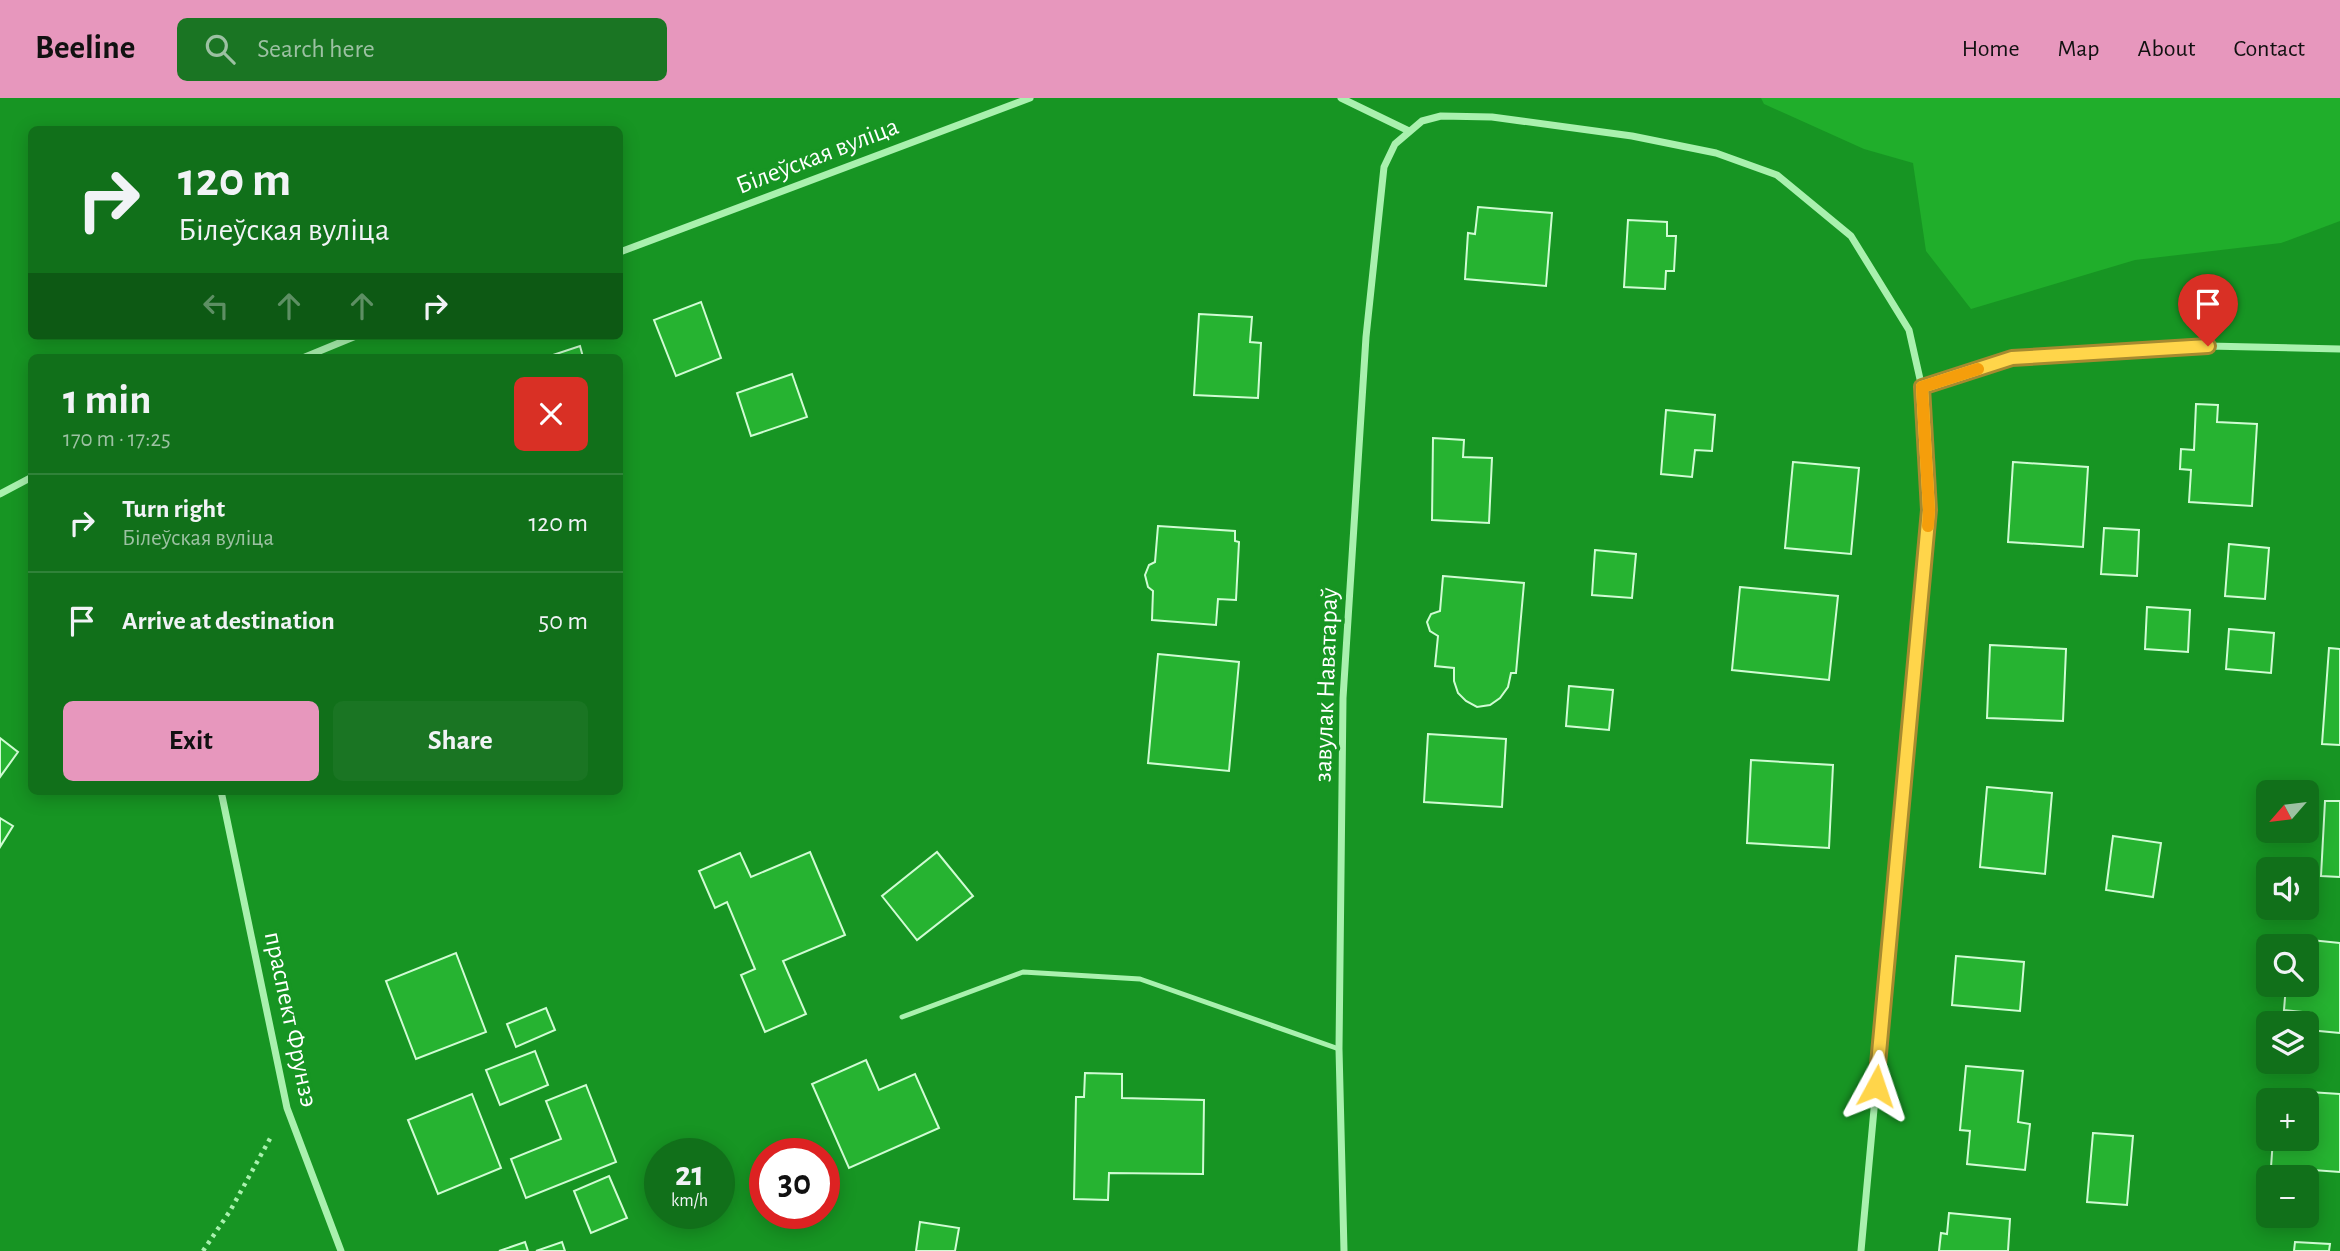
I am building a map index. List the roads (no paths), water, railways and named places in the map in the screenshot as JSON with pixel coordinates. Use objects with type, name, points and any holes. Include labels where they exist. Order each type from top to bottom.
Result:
[{"type":"street","name":"Білеўская вуліца","points":[[623,251],[1030,98]]},
{"type":"street","points":[[1341,98],[1409,131],[1422,121],[1441,116],[1492,117],[1632,136],[1716,153],[1777,175],[1851,236],[1909,330],[1922,387],[1929,510],[1861,1251]]},
{"type":"street","name":"завулак Наватараў","points":[[1344,1251],[1339,1049],[1343,698],[1366,338],[1384,167],[1395,144],[1409,131]]},
{"type":"street","points":[[312,354],[346,340]]},
{"type":"street","points":[[1922,387],[2012,358],[2208,346],[2340,349]]},
{"type":"street","points":[[0,494],[28,479]]},
{"type":"street","name":"праспект Фрунзэ","points":[[222,795],[288,1108],[341,1251]]},
{"type":"lane","points":[[902,1017],[1023,972],[1140,979],[1339,1049]]}]
